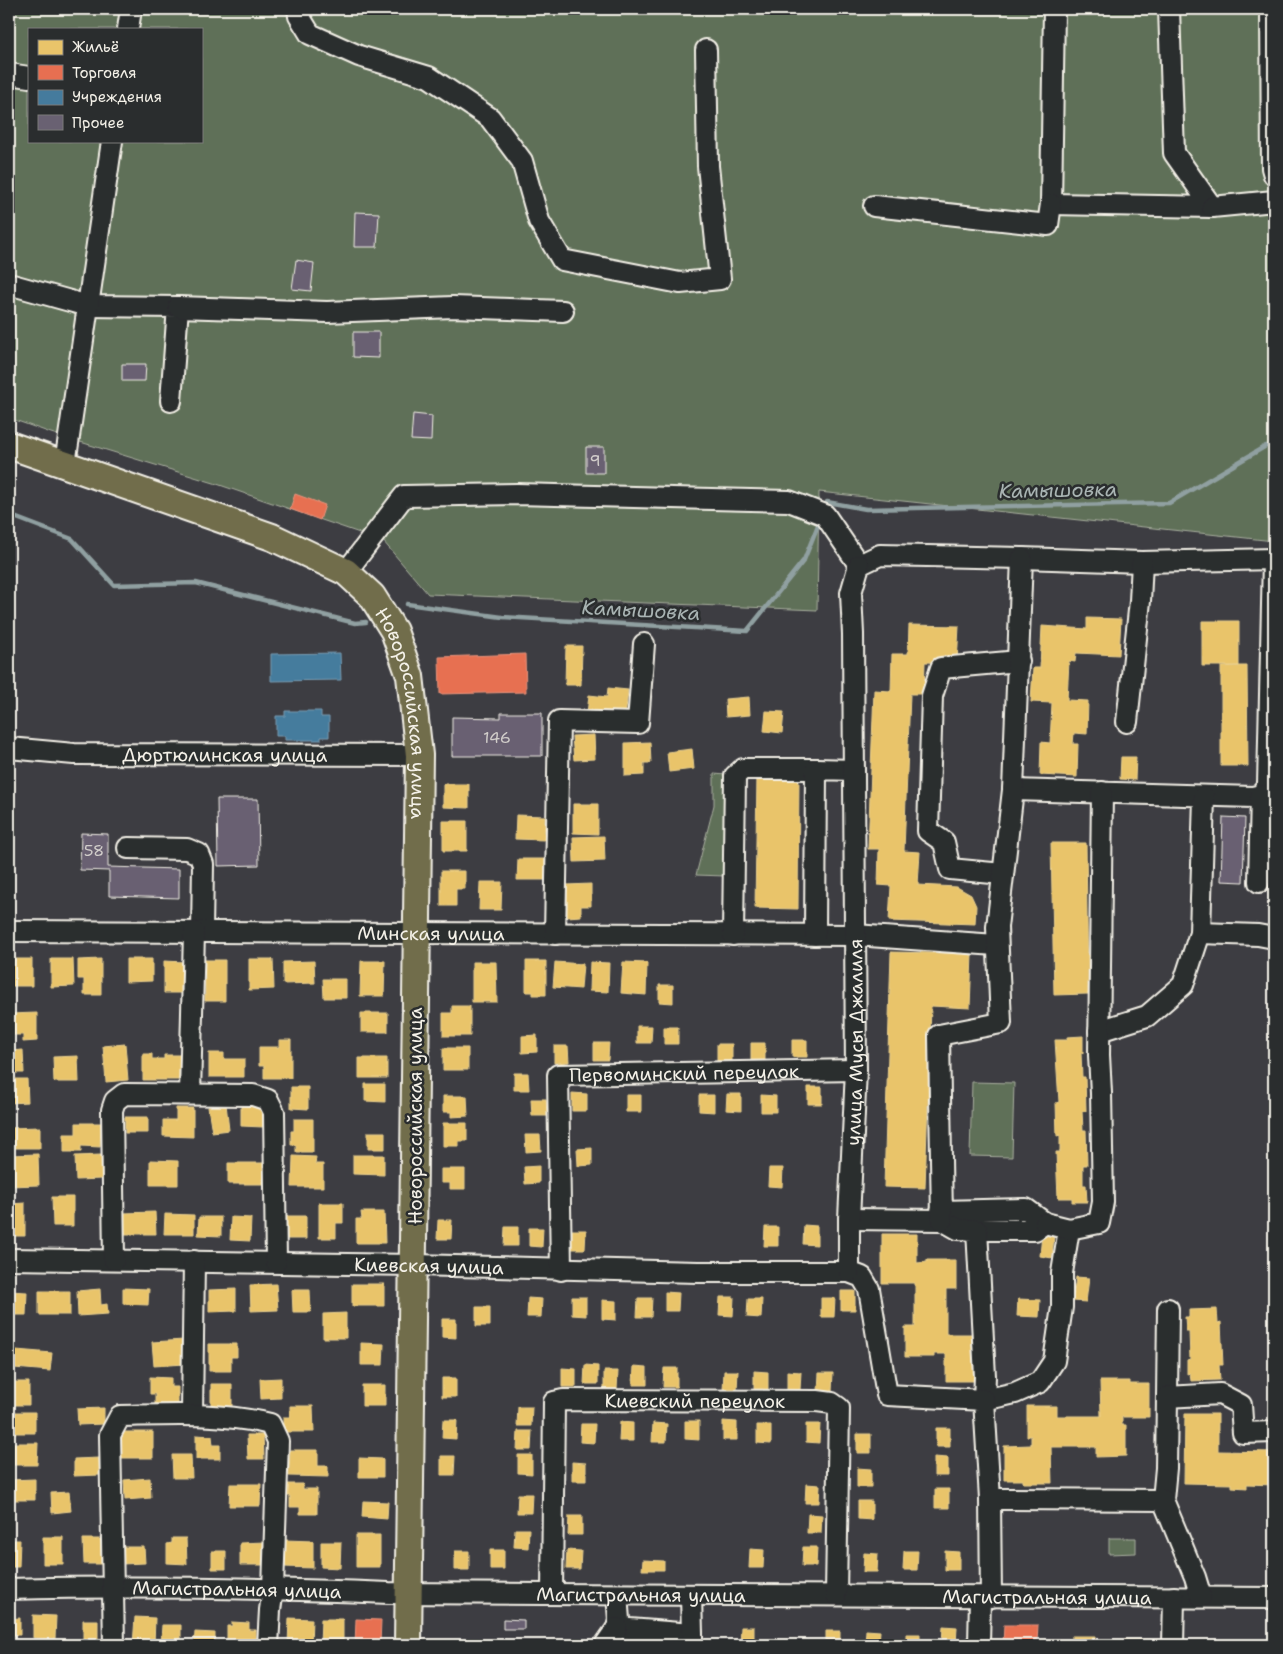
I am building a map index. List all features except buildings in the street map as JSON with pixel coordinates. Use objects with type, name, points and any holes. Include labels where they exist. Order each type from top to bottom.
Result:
[{"type":"main road","name":"Новороссийская улица","points":[[9,444],[272,537],[346,572],[372,596],[394,631],[410,676],[419,755],[408,1645]]},
{"type":"street","points":[[128,28],[131,9]]},
{"type":"street","points":[[298,9],[299,16],[310,34],[359,56],[429,77],[490,118],[522,161],[539,221],[562,260],[680,283],[720,279],[708,166],[706,50]]},
{"type":"street","points":[[874,206],[1048,225],[1051,204],[1054,9]]},
{"type":"street","points":[[1169,9],[1174,153],[1212,207]]},
{"type":"street","points":[[1271,9],[1272,168],[1274,175]]},
{"type":"street","points":[[9,74],[28,77]]},
{"type":"street","points":[[65,464],[112,142]]},
{"type":"street","points":[[1051,204],[1212,207],[1274,201]]},
{"type":"street","points":[[9,284],[88,306],[327,312],[453,307],[563,312]]},
{"type":"street","points":[[171,401],[178,307]]},
{"type":"street","points":[[346,572],[404,496],[498,494],[790,501],[825,515],[859,565],[880,556],[1142,562],[1274,558],[1268,785],[1261,795],[1259,882]]},
{"type":"street","points":[[1022,558],[1013,790],[996,927],[1001,1023],[939,1035],[942,1216],[958,1229],[1035,1230],[1045,1223]]},
{"type":"street","points":[[1127,722],[1140,601],[1142,562]]},
{"type":"street","name":"улица Мусы Джалиля","points":[[849,1272],[849,1219],[856,1070],[853,634],[851,593],[859,565]]},
{"type":"street","points":[[555,934],[559,721],[638,723],[644,644]]},
{"type":"street","points":[[1003,874],[950,869],[944,842],[928,831],[932,696],[941,668],[1019,662]]},
{"type":"street","name":"Дюртюлинская улица","points":[[9,748],[84,754],[419,755]]},
{"type":"street","points":[[733,935],[735,776],[743,768],[854,770]]},
{"type":"street","points":[[815,935],[816,769]]},
{"type":"street","points":[[1013,790],[1204,797],[1254,797],[1261,795]]},
{"type":"street","points":[[849,1219],[942,1216],[1026,1209],[1045,1223],[1069,1229],[1099,1223],[1103,1202],[1099,1030],[1102,792]]},
{"type":"street","points":[[1099,1030],[1147,1016],[1183,985],[1200,933],[1204,797]]},
{"type":"street","points":[[128,848],[187,849],[199,854],[203,864],[190,1094]]},
{"type":"street","name":"Минская улица","points":[[9,932],[815,935],[996,945]]},
{"type":"street","points":[[1200,933],[1258,935],[1274,938]]},
{"type":"street","name":"Первоминский переулок","points":[[561,1270],[558,1075],[856,1070]]},
{"type":"street","points":[[114,1260],[112,1110],[115,1101],[124,1094],[190,1094],[253,1095],[268,1100],[274,1112],[276,1262]]},
{"type":"street","points":[[849,1272],[862,1277],[869,1289],[887,1396],[984,1400],[1015,1393],[1040,1382],[1054,1361],[1062,1307],[1062,1273],[1069,1229]]},
{"type":"street","points":[[977,1230],[990,1499],[986,1597],[979,1645]]},
{"type":"street","name":"Киевская улица","points":[[9,1259],[276,1262],[561,1270],[849,1272]]},
{"type":"street","points":[[192,1414],[194,1261]]},
{"type":"street","points":[[1168,1309],[1166,1468],[1163,1500],[1195,1576],[1200,1597]]},
{"type":"street","points":[[1167,1397],[1220,1394],[1241,1405],[1243,1433],[1274,1432]]},
{"type":"street","name":"Киевский переулок","points":[[552,1593],[554,1402],[563,1400],[798,1401],[832,1403],[839,1408],[836,1595]]},
{"type":"street","points":[[114,1645],[110,1435],[120,1416],[192,1414],[245,1418],[270,1424],[278,1441],[273,1589],[268,1645]]},
{"type":"street","points":[[990,1499],[1163,1500]]},
{"type":"street","name":"Магистральная улица","points":[[9,1589],[112,1586],[617,1595],[1274,1598]]},
{"type":"street","points":[[605,1645],[617,1628],[619,1620],[617,1595]]},
{"type":"street","points":[[617,1628],[692,1639],[691,1595]]},
{"type":"street","points":[[1174,1597],[1174,1645]]},
{"type":"green space","points":[[9,9],[1274,9],[1274,541],[819,492],[817,610],[428,594],[383,541],[214,483],[51,433],[9,418]]},
{"type":"green space","points":[[714,774],[726,775],[725,876],[696,875],[714,805]]},
{"type":"green space","points":[[972,1082],[1014,1083],[1012,1157],[970,1156]]},
{"type":"green space","points":[[1109,1538],[1136,1538],[1136,1553],[1109,1554]]},
{"type":"waterway","name":"Камышовка","points":[[827,502],[866,509],[1169,503],[1266,446],[1274,446]]},
{"type":"waterway","name":"Камышовка","points":[[9,515],[72,539],[114,585],[196,583],[355,623],[366,622]]},
{"type":"waterway","name":"Камышовка","points":[[407,604],[502,617],[747,631],[804,560],[818,525]]}]
